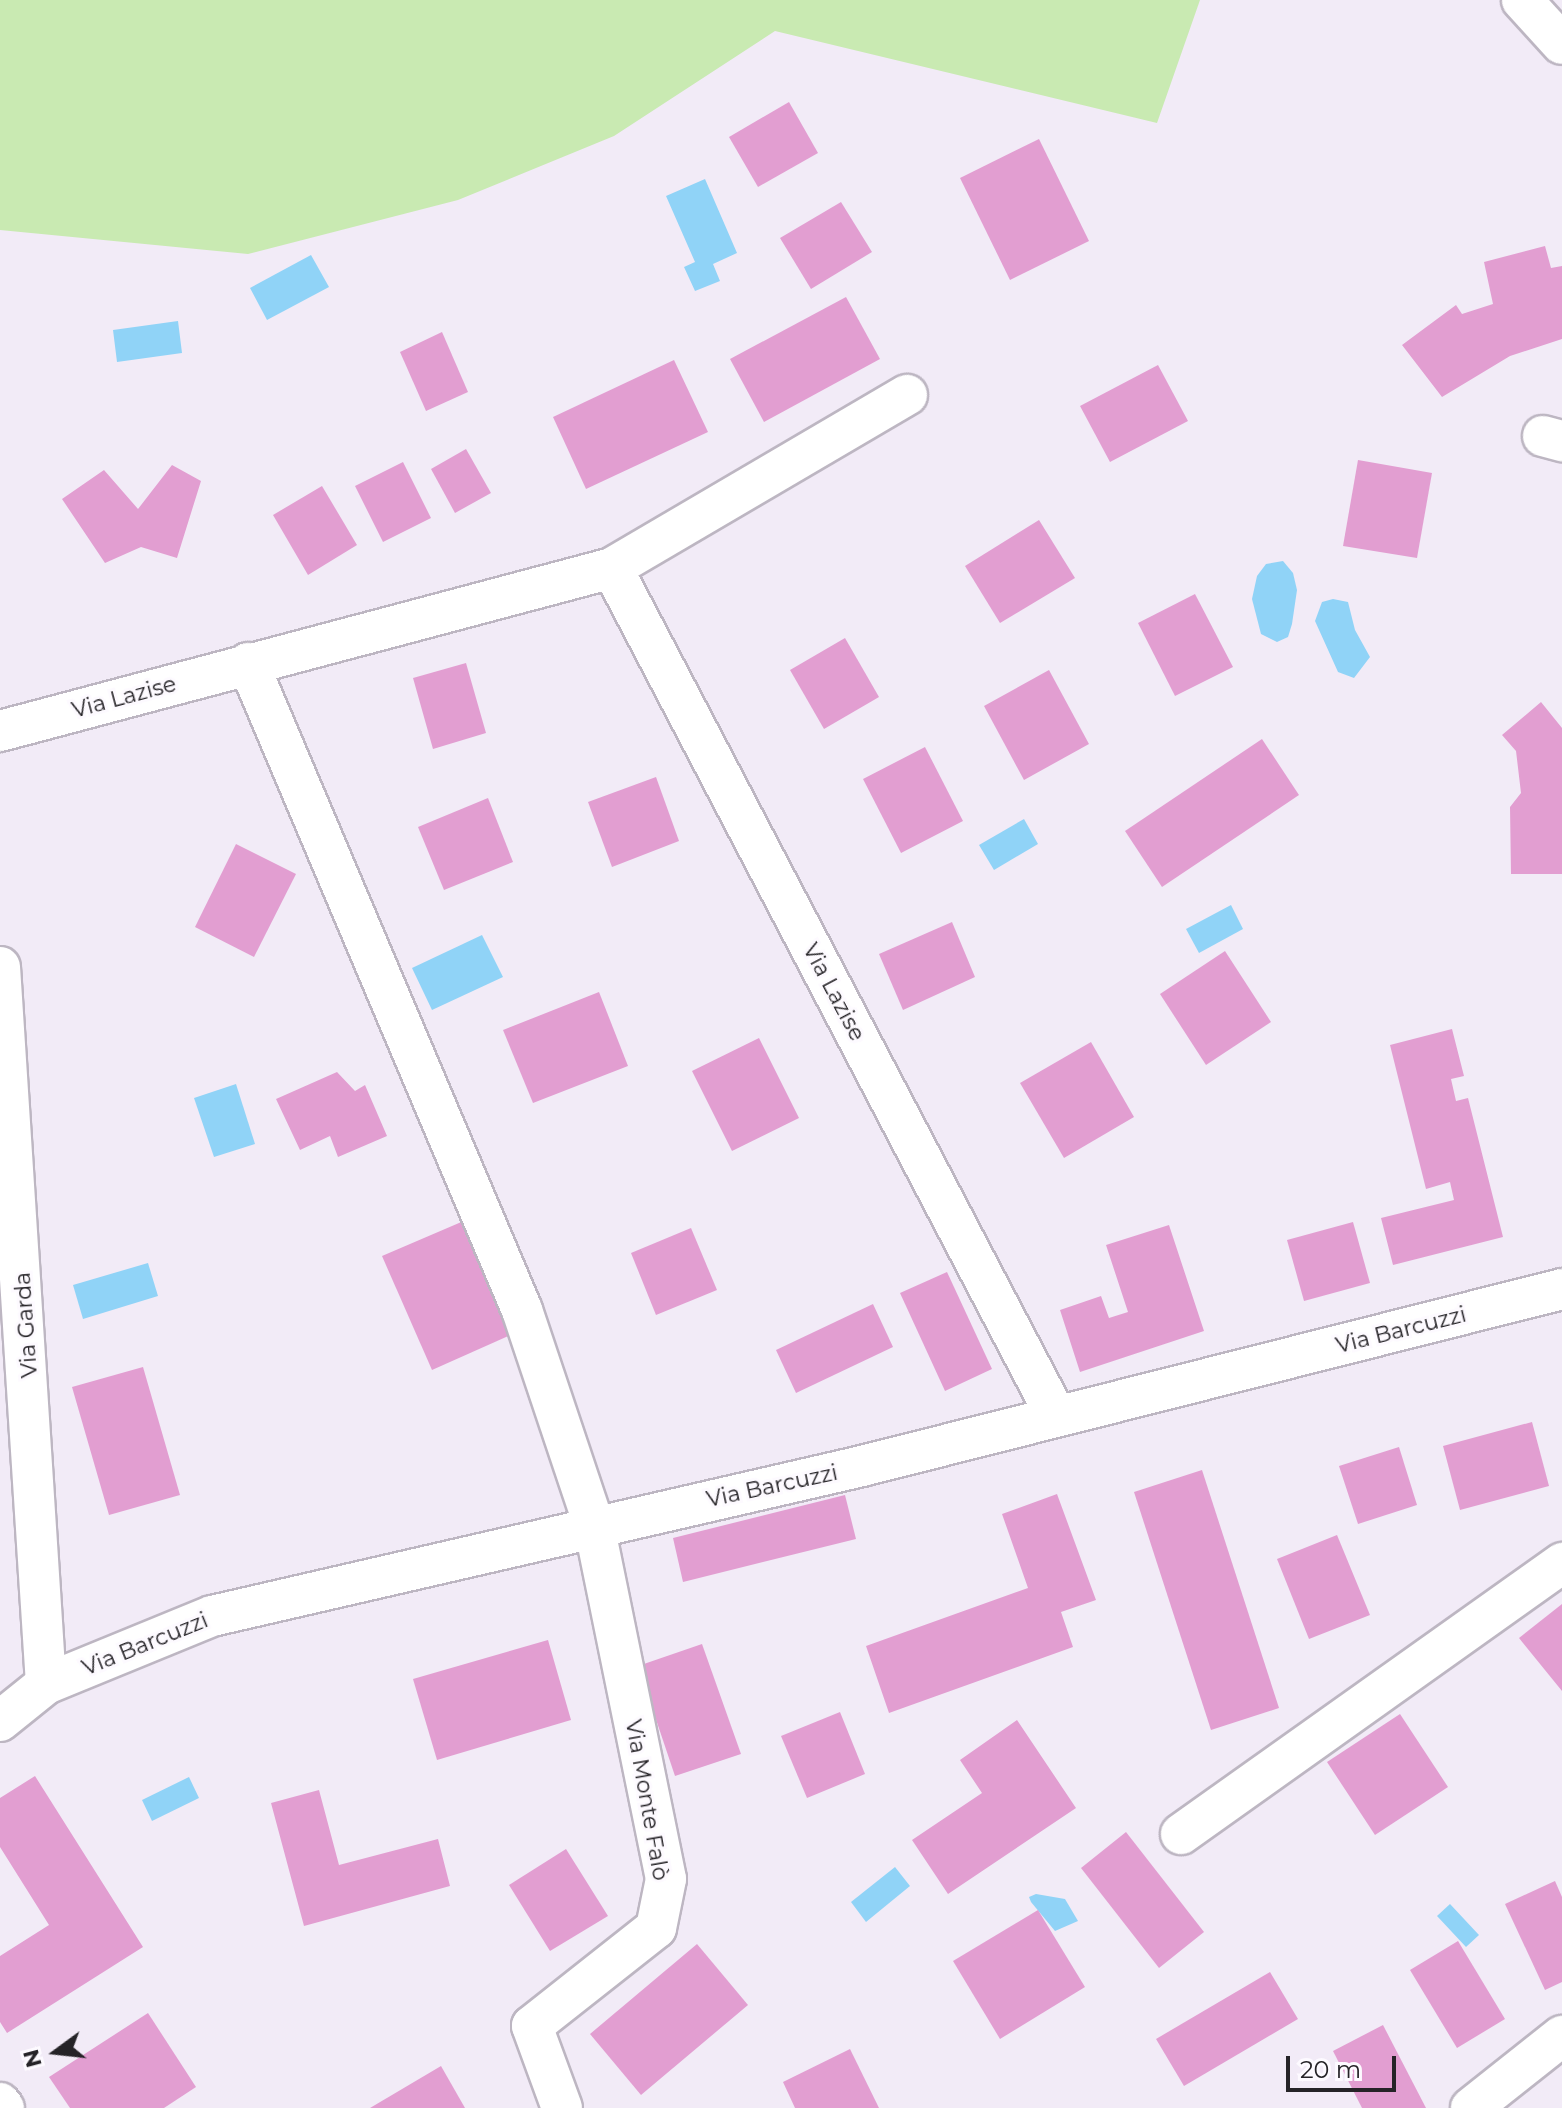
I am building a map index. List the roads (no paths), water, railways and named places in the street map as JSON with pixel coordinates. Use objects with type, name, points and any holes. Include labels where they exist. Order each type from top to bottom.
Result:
[{"type":"street","points":[[1522,0],[1562,44]]},
{"type":"street","name":"Via Lazise","points":[[0,731],[612,568],[907,395]]},
{"type":"street","name":"Via Lazise","points":[[612,568],[1056,1416]]},
{"type":"street","points":[[248,663],[522,1310],[594,1525]]},
{"type":"street","name":"Via Garda","points":[[0,967],[46,1684]]},
{"type":"street","name":"Via Barcuzzi","points":[[0,1721],[46,1684],[212,1616],[594,1525],[862,1466],[1562,1289]]},
{"type":"street","name":"Via Monte Falò","points":[[562,2108],[532,2026],[656,1928],[666,1879],[594,1525]]},
{"type":"street","points":[[1181,1834],[1562,1563]]},
{"type":"street","points":[[1471,2108],[1562,2036]]},
{"type":"street","points":[[0,2103],[4,2108]]},
{"type":"water","points":[[705,179],[737,253],[713,264],[720,281],[695,291],[684,267],[695,262],[666,196]]},
{"type":"water","points":[[311,255],[329,287],[267,320],[250,288]]},
{"type":"water","points":[[178,321],[182,353],[117,362],[113,330]]},
{"type":"water","points":[[1283,561],[1293,573],[1297,590],[1288,637],[1277,642],[1261,634],[1252,599],[1257,576],[1266,564]]},
{"type":"water","points":[[1333,599],[1348,602],[1355,630],[1370,657],[1354,678],[1338,672],[1315,621],[1322,602]]},
{"type":"water","points":[[1024,819],[1038,844],[994,870],[979,845]]},
{"type":"water","points":[[1231,905],[1243,929],[1199,953],[1186,929]]},
{"type":"water","points":[[482,935],[503,977],[432,1010],[412,968]]},
{"type":"water","points":[[236,1084],[255,1144],[214,1157],[194,1098]]},
{"type":"water","points":[[148,1263],[158,1296],[83,1319],[73,1285]]},
{"type":"water","points":[[189,1777],[199,1798],[152,1821],[142,1800]]},
{"type":"water","points":[[895,1867],[910,1886],[866,1922],[851,1902]]},
{"type":"water","points":[[1036,1894],[1065,1899],[1078,1921],[1055,1931],[1031,1902],[1029,1897]]},
{"type":"water","points":[[1450,1904],[1479,1935],[1466,1947],[1437,1916]]}]
